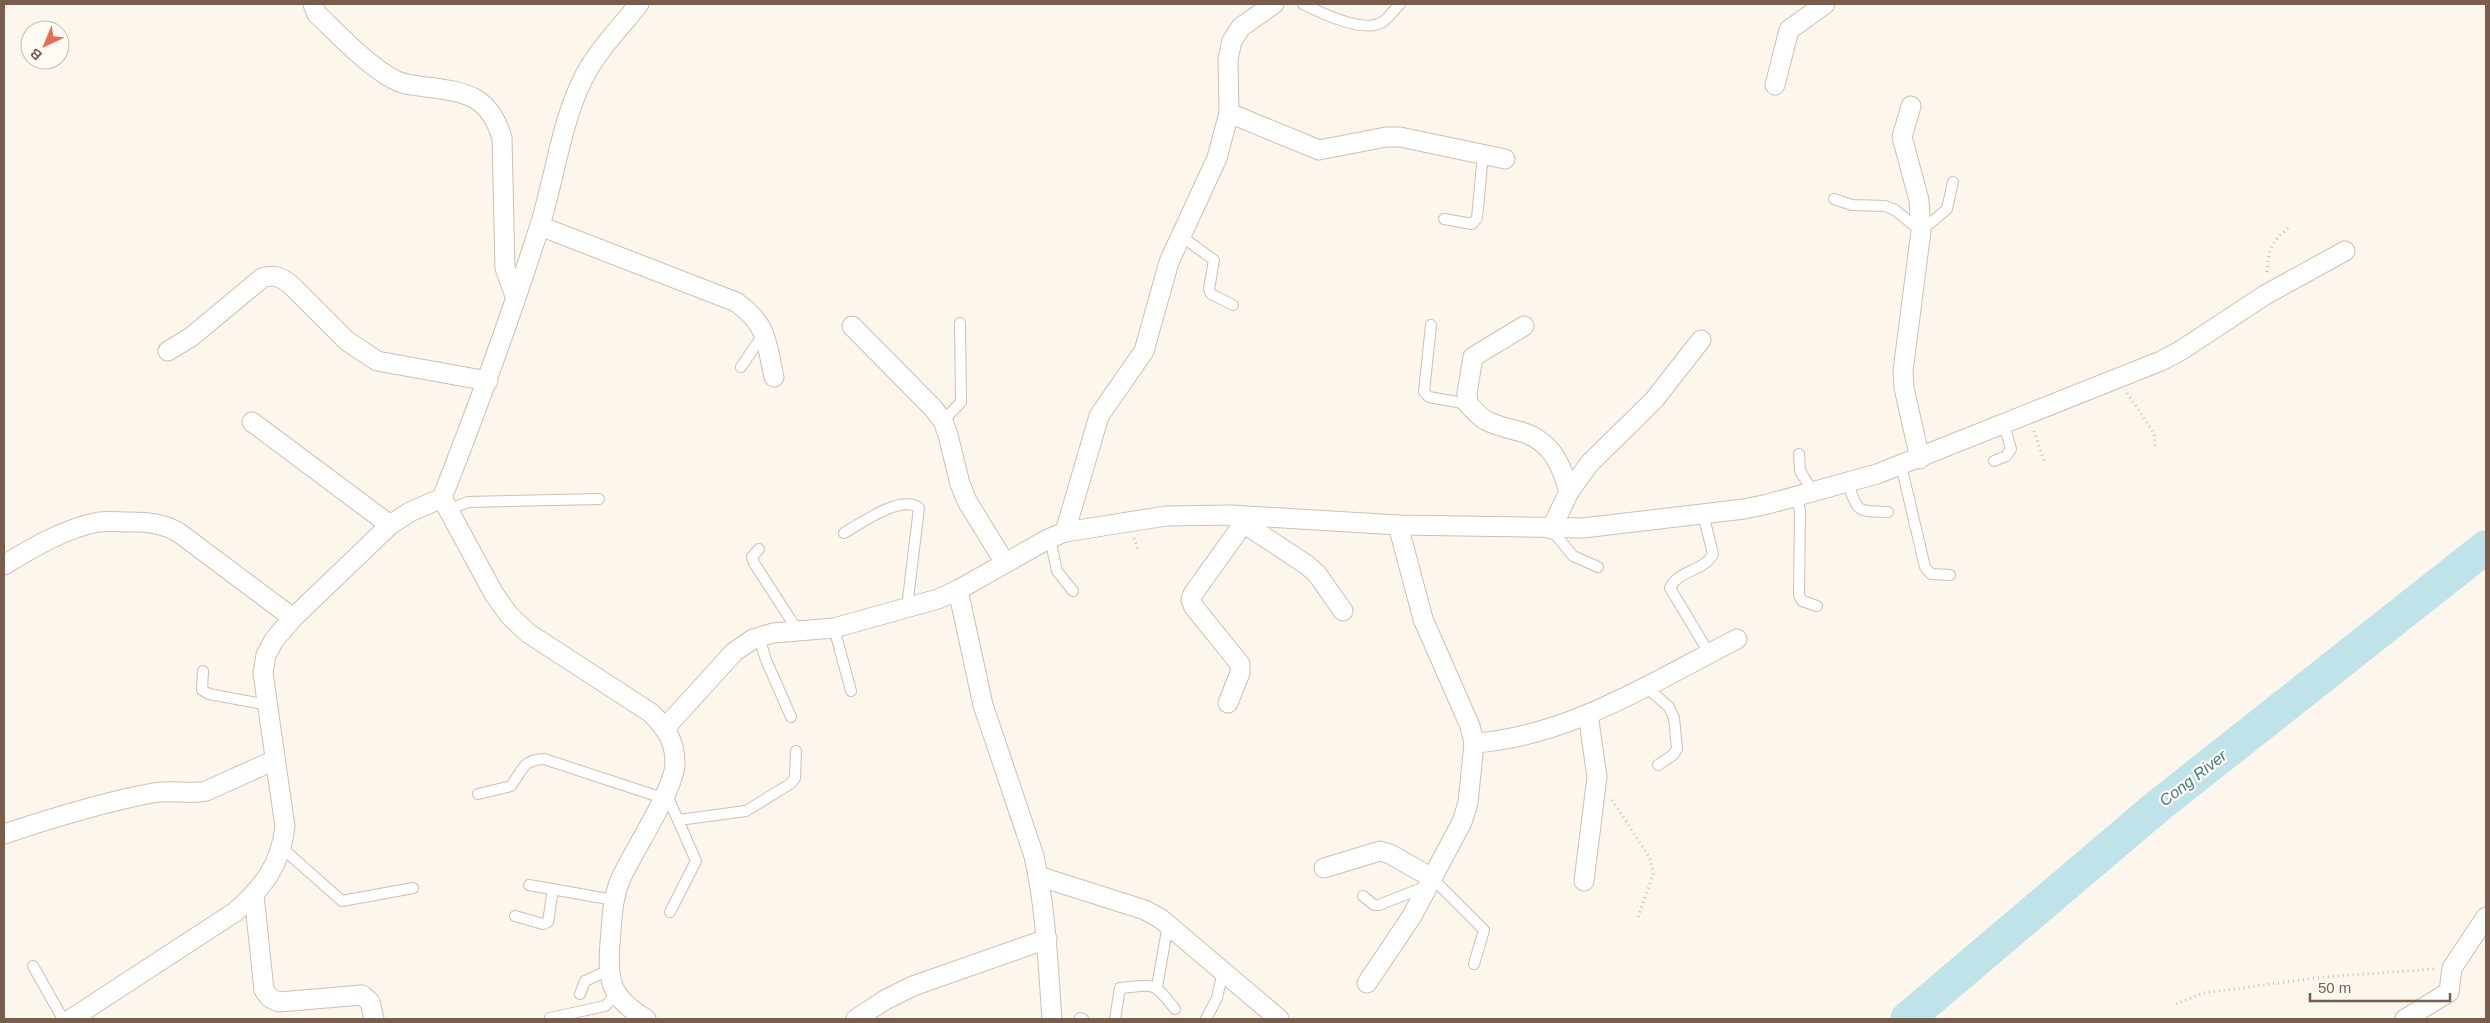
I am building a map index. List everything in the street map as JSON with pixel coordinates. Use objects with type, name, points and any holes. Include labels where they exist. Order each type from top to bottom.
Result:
[{"type":"street","points":[[313,4],[317,14],[383,74],[406,84],[460,92],[475,97],[487,107],[497,120],[502,138],[505,268],[515,296]]},
{"type":"street","points":[[639,4],[597,56],[583,78],[572,102],[540,226],[445,504],[494,594],[509,615],[528,633],[651,713],[665,728],[673,743],[675,764],[664,795],[621,878],[614,900],[609,978],[623,1007],[646,1019]]},
{"type":"street","points":[[1058,535],[1099,416],[1144,351],[1164,277],[1217,158],[1229,113],[1228,59],[1232,41],[1241,27],[1274,4]]},
{"type":"street","points":[[1775,85],[1789,30],[1825,4]]},
{"type":"street","points":[[1910,106],[1902,137],[1919,200],[1921,231],[1903,371],[1904,388],[1920,459]]},
{"type":"street","points":[[1229,113],[1319,150],[1386,137],[1400,137],[1505,159]]},
{"type":"street","points":[[540,226],[736,302],[752,314],[764,332],[774,377]]},
{"type":"street","points":[[665,728],[734,652],[759,637],[773,633],[834,628],[908,607],[958,590],[1058,535],[1166,516],[1398,525],[1551,529],[1583,528],[1760,506],[1805,494],[1920,459],[2180,352],[2265,295],[2344,251]]},
{"type":"street","points":[[168,351],[191,337],[262,278],[272,275],[282,278],[291,285],[347,341],[377,361],[488,381]]},
{"type":"street","points":[[852,326],[933,408],[943,421],[967,500],[1005,563]]},
{"type":"street","points":[[1524,326],[1473,356],[1467,394],[1468,404],[1485,419],[1528,434],[1543,443],[1555,455],[1564,470],[1569,492]]},
{"type":"street","points":[[1551,529],[1569,492],[1589,464],[1654,400],[1701,340]]},
{"type":"street","points":[[252,422],[390,525]]},
{"type":"street","points":[[72,1019],[235,912],[254,895],[274,869],[282,848],[285,827],[263,673],[266,655],[274,640],[293,618],[390,525],[410,512],[445,504]]},
{"type":"street","points":[[1237,519],[1307,565],[1317,574],[1343,611]]},
{"type":"street","points":[[1228,703],[1240,673],[1240,664],[1194,607],[1191,600],[1237,519]]},
{"type":"street","points":[[4,565],[36,546],[87,525],[101,522],[154,522],[178,532],[293,618]]},
{"type":"street","points":[[1366,983],[1406,924],[1462,822],[1468,803],[1474,743],[1470,726],[1423,619],[1398,525]]},
{"type":"street","points":[[958,590],[983,705],[1038,876],[1047,939],[1052,1019]]},
{"type":"street","points":[[1474,743],[1508,739],[1588,714],[1737,639]]},
{"type":"street","points":[[1584,881],[1597,778],[1588,714]]},
{"type":"street","points":[[4,834],[45,820],[154,792],[194,794],[206,792],[275,760]]},
{"type":"street","points":[[1324,868],[1380,851],[1390,854],[1430,882]]},
{"type":"street","points":[[1038,876],[1145,910],[1168,924],[1279,1019]]},
{"type":"street","points":[[254,895],[264,990],[270,998],[280,1002],[362,995],[370,1002],[374,1019]]},
{"type":"street","points":[[2405,1019],[2449,992],[2452,968],[2486,917]]},
{"type":"street","points":[[856,1019],[913,986],[1047,939]]},
{"type":"lane","points":[[1303,4],[1332,18],[1364,26],[1383,22],[1400,4]]},
{"type":"lane","points":[[1444,219],[1472,224],[1477,218],[1483,154]]},
{"type":"lane","points":[[1834,199],[1852,205],[1885,206],[1895,210],[1921,231],[1947,209],[1953,182]]},
{"type":"lane","points":[[1181,236],[1214,260],[1209,289],[1211,294],[1233,305]]},
{"type":"lane","points":[[943,421],[961,402],[960,324]]},
{"type":"lane","points":[[1430,325],[1424,392],[1429,397],[1468,404]]},
{"type":"lane","points":[[742,368],[764,332]]},
{"type":"lane","points":[[1994,461],[2006,456],[2011,449],[2004,424]]},
{"type":"lane","points":[[1798,454],[1805,494],[1800,510],[1799,595],[1802,601],[1817,606]]},
{"type":"lane","points":[[1901,466],[1925,567],[1932,574],[1950,576]]},
{"type":"lane","points":[[1847,482],[1858,509],[1862,512],[1888,512]]},
{"type":"lane","points":[[445,504],[599,499]]},
{"type":"lane","points":[[844,533],[899,504],[913,504],[919,508],[908,607]]},
{"type":"lane","points":[[1703,514],[1714,554],[1704,564],[1673,581],[1670,588],[1708,654]]},
{"type":"lane","points":[[1551,529],[1573,556],[1598,567]]},
{"type":"lane","points":[[1058,535],[1057,571],[1073,591]]},
{"type":"lane","points":[[759,549],[752,557],[754,563],[798,631]]},
{"type":"lane","points":[[834,628],[851,691]]},
{"type":"lane","points":[[759,637],[766,660],[791,717]]},
{"type":"lane","points":[[203,671],[202,690],[209,694],[268,705]]},
{"type":"lane","points":[[1645,686],[1669,707],[1674,718],[1677,749],[1672,756],[1658,765]]},
{"type":"lane","points":[[679,820],[746,811],[790,784],[795,778],[796,752]]},
{"type":"lane","points":[[478,794],[511,786],[526,763],[532,759],[544,759],[664,795],[679,820],[696,861],[670,912]]},
{"type":"lane","points":[[282,848],[342,901],[413,888]]},
{"type":"lane","points":[[1363,896],[1374,905],[1379,905],[1430,882],[1484,930],[1474,964]]},
{"type":"lane","points":[[529,885],[614,900]]},
{"type":"lane","points":[[514,916],[543,924],[548,922],[553,889]]},
{"type":"lane","points":[[1157,987],[1168,924]]},
{"type":"lane","points":[[32,966],[64,1019]]},
{"type":"lane","points":[[580,994],[585,981],[609,970]]},
{"type":"lane","points":[[1206,1019],[1217,998],[1223,971]]},
{"type":"lane","points":[[1115,1019],[1120,988],[1150,985],[1157,987],[1175,1009]]},
{"type":"lane","points":[[550,1018],[605,1006],[623,1007]]},
{"type":"path","points":[[2265,295],[2269,251],[2272,242],[2288,228]]},
{"type":"path","points":[[2123,376],[2128,396],[2154,433],[2155,446]]},
{"type":"path","points":[[2028,415],[2045,464]]},
{"type":"path","points":[[1597,778],[1650,858],[1653,874],[1638,918]]},
{"type":"path","points":[[2176,1004],[2204,993],[2324,978],[2452,968]]},
{"type":"waterway","name":"Cong River","points":[[1907,1019],[2158,806],[2486,547]]}]
